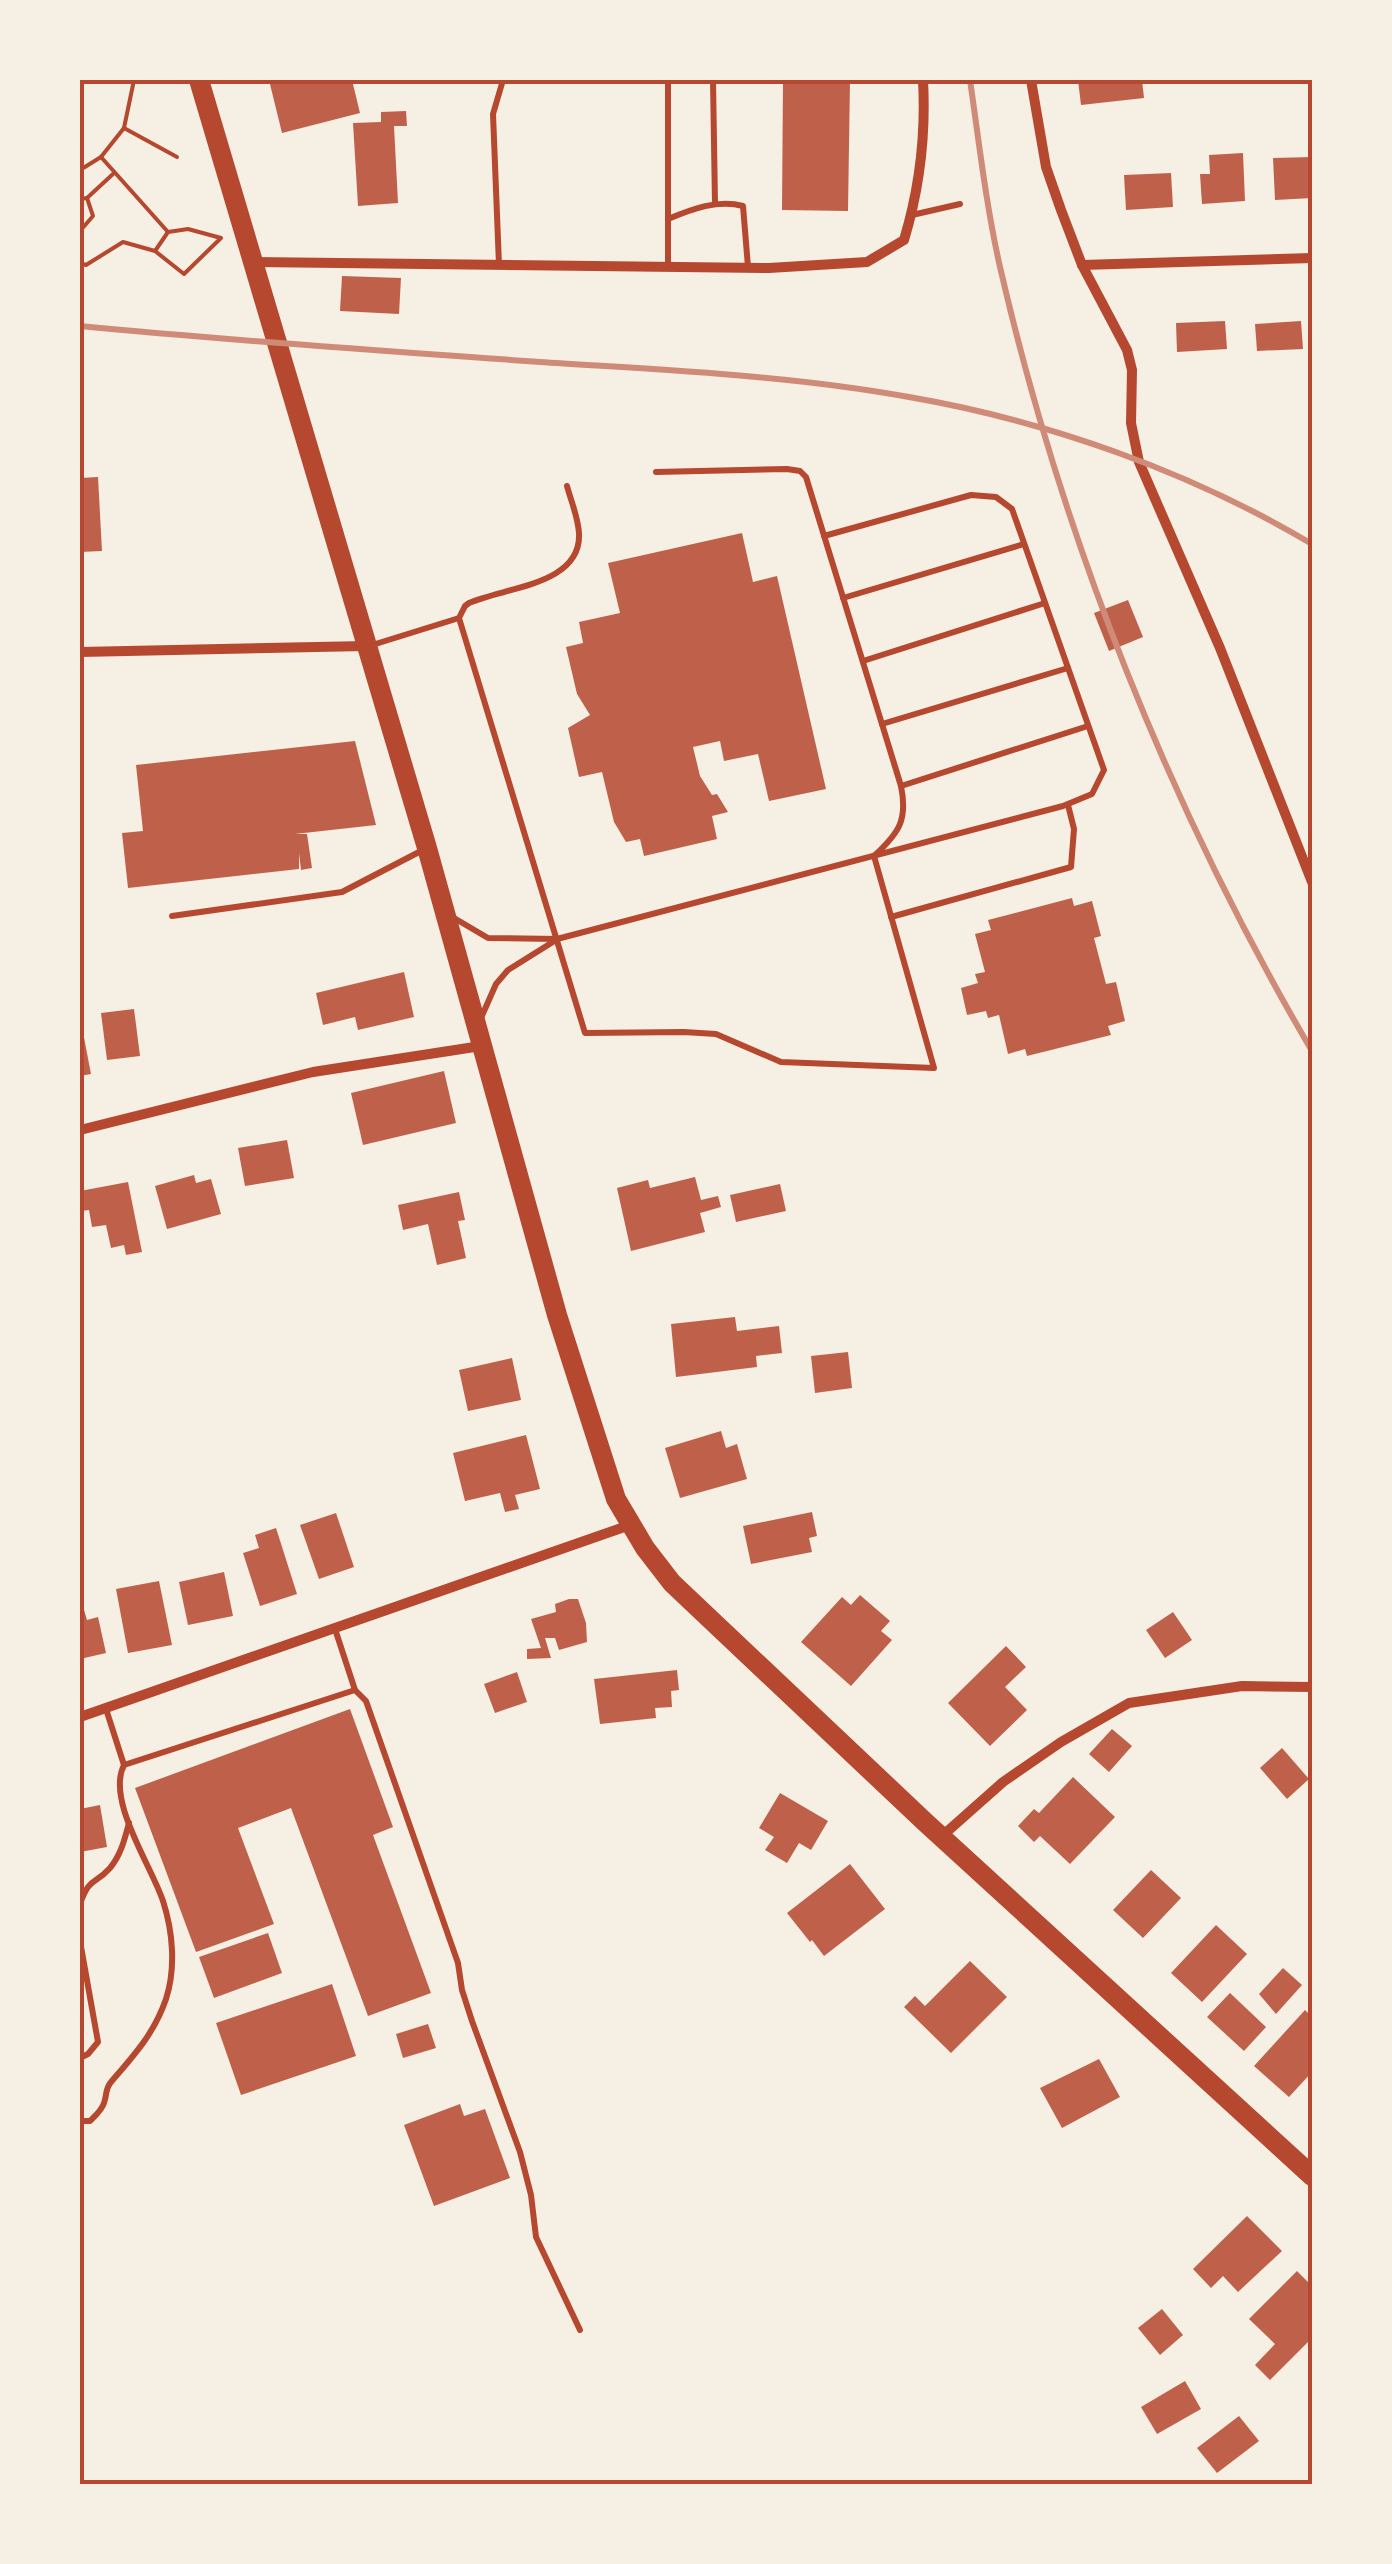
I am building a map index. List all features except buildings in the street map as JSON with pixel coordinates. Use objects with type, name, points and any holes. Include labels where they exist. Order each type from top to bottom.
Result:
[{"type":"main road","points":[[199,80],[427,848],[556,1315],[616,1499],[672,1583],[1312,2176]]},
{"type":"street","points":[[252,262],[748,268],[867,262],[904,240],[917,198],[926,121],[923,80]]},
{"type":"street","points":[[1031,80],[1046,168],[1082,264],[1127,350],[1132,370],[1131,424],[1139,462],[1220,648],[1312,882]]},
{"type":"street","points":[[1082,264],[1312,258]]},
{"type":"street","points":[[80,652],[368,646]]},
{"type":"street","points":[[80,1130],[313,1072],[478,1038]]},
{"type":"street","points":[[80,1716],[630,1525]]},
{"type":"street","points":[[942,1836],[1003,1782],[1061,1742],[1129,1703],[1242,1686],[1312,1687]]},
{"type":"lane","points":[[668,80],[668,267]]},
{"type":"lane","points":[[713,80],[715,204]]},
{"type":"lane","points":[[499,265],[493,114],[502,83]]},
{"type":"lane","points":[[668,219],[690,209],[737,204],[745,210],[748,268]]},
{"type":"lane","points":[[912,214],[960,204]]},
{"type":"lane","points":[[656,472],[787,470],[806,477],[901,786],[904,818],[874,856]]},
{"type":"lane","points":[[568,486],[579,529],[578,548],[569,564],[555,576],[469,603],[459,618],[585,1034],[716,1034],[781,1062],[934,1068],[874,856]]},
{"type":"lane","points":[[444,912],[488,938],[557,939],[1068,805],[1092,794],[1104,770],[1012,509],[996,496],[971,494],[824,536]]},
{"type":"lane","points":[[843,598],[1024,544]]},
{"type":"lane","points":[[863,662],[1045,603]]},
{"type":"lane","points":[[368,646],[459,618]]},
{"type":"lane","points":[[882,724],[1068,668]]},
{"type":"lane","points":[[901,786],[1088,726]]},
{"type":"lane","points":[[891,918],[1071,866],[1074,829],[1068,805]]},
{"type":"lane","points":[[172,916],[342,892],[427,848]]},
{"type":"lane","points":[[478,1038],[496,984],[508,970],[557,939]]},
{"type":"lane","points":[[335,1628],[356,1690],[366,1701],[458,1963],[472,2022],[520,2152],[531,2194],[536,2237],[580,2330]]},
{"type":"lane","points":[[124,1765],[356,1690]]},
{"type":"lane","points":[[80,2121],[90,2121],[104,2106],[107,2086],[136,2054],[156,2023],[167,1996],[173,1949],[163,1903],[122,1807],[120,1774],[124,1765],[105,1708]]},
{"type":"lane","points":[[80,1904],[87,1884],[109,1868],[122,1846],[129,1822]]},
{"type":"lane","points":[[80,1941],[98,2042],[80,2058]]},
{"type":"path","points":[[80,170],[102,157],[124,128],[134,80]]},
{"type":"path","points":[[124,128],[177,156]]},
{"type":"path","points":[[102,157],[168,232]]},
{"type":"path","points":[[80,199],[88,198],[115,173]]},
{"type":"path","points":[[80,231],[93,216],[88,198]]},
{"type":"path","points":[[80,263],[86,265],[122,242],[155,251],[184,274],[221,238],[188,229],[168,232],[155,251]]},
{"type":"railway","points":[[970,80],[1000,267],[1055,471],[1089,571],[1167,769],[1260,959],[1312,1051]]},
{"type":"railway","points":[[80,326],[725,374],[909,397],[1014,420],[1117,452],[1218,494],[1312,544]]}]
